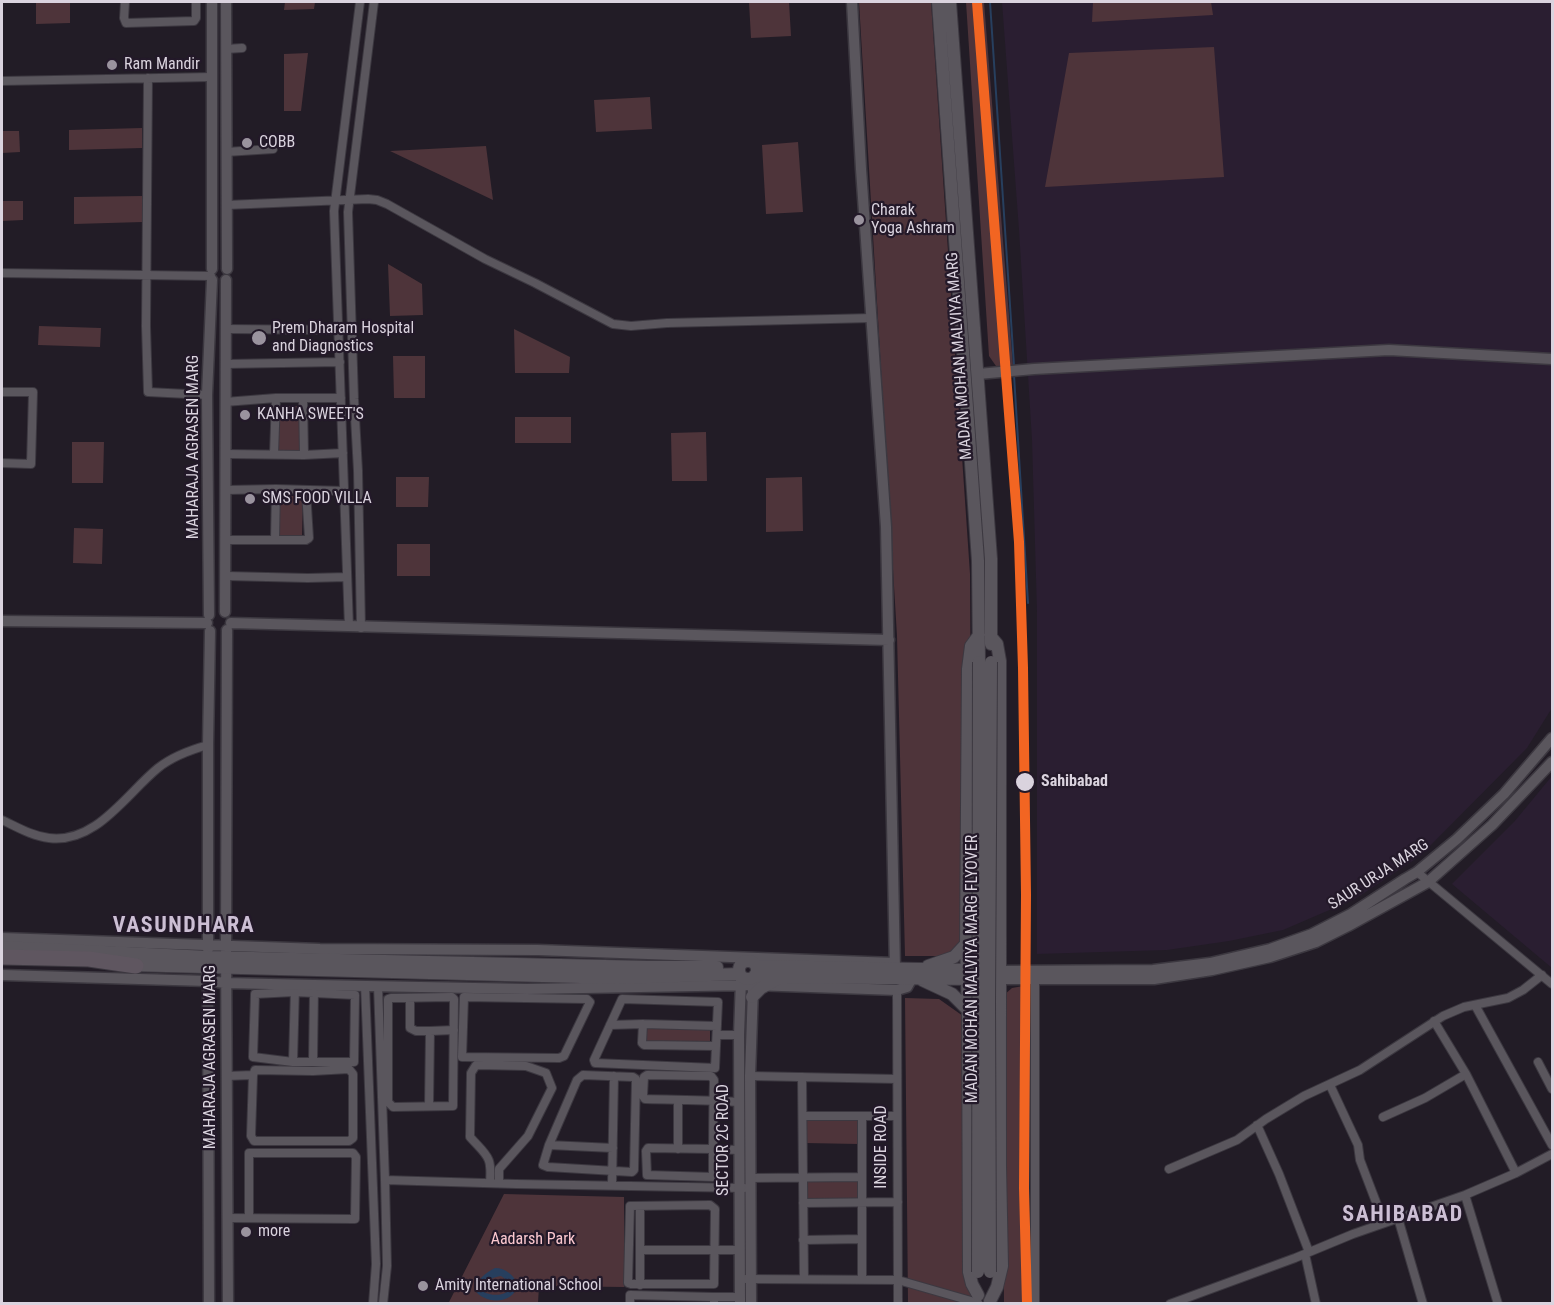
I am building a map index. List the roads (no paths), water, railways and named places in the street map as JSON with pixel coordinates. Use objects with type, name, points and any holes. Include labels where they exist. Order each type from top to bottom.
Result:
[{"type":"highway","points":[[2,957],[89,959],[136,966]]},
{"type":"main road","name":"MADAN MOHAN MALVIYA MARG","points":[[938,2],[978,561],[979,635]]},
{"type":"main road","name":"MADAN MOHAN MALVIYA MARG","points":[[950,2],[991,559],[992,637]]},
{"type":"main road","name":"MADAN MOHAN MALVIYA MARG FLYOVER","points":[[979,635],[985,662],[983,1301]]},
{"type":"main road","points":[[979,635],[971,646],[968,669],[966,944],[969,1272],[972,1284],[983,1301],[998,1287],[1002,1266],[1000,661],[999,650],[992,637]]},
{"type":"main road","name":"MADAN MOHAN MALVIYA MARG FLYOVER","points":[[985,662],[992,637]]},
{"type":"main road","points":[[916,975],[954,957],[966,944]]},
{"type":"main road","points":[[2,947],[618,978],[749,979],[895,966],[952,994],[968,1010]]},
{"type":"main road","points":[[2,963],[136,966],[208,956]]},
{"type":"main road","points":[[707,956],[722,967],[749,979],[782,976],[1000,975]]},
{"type":"main road","points":[[226,957],[722,967]]},
{"type":"street","points":[[125,2],[126,23],[194,21],[196,2]]},
{"type":"street","name":"MAHARAJA AGRASEN MARG","points":[[208,1304],[207,395],[212,275],[212,2]]},
{"type":"street","name":"MAHARAJA AGRASEN MARG","points":[[225,612],[226,2]]},
{"type":"street","points":[[349,627],[334,211],[360,2]]},
{"type":"street","points":[[362,628],[348,212],[375,2]]},
{"type":"street","points":[[2,938],[226,957],[320,949],[538,950],[895,966],[886,527],[852,2]]},
{"type":"street","points":[[226,49],[242,48]]},
{"type":"street","points":[[354,49],[368,51]]},
{"type":"street","points":[[2,81],[212,77]]},
{"type":"street","points":[[148,78],[146,326],[148,392],[207,395]]},
{"type":"street","points":[[226,152],[273,149]]},
{"type":"street","points":[[227,205],[377,200],[485,259],[613,324],[631,326],[872,318]]},
{"type":"street","points":[[2,273],[212,275],[220,266],[226,275],[220,283],[214,282],[212,275]]},
{"type":"street","points":[[225,329],[338,330]]},
{"type":"street","points":[[978,375],[1014,371],[1389,350],[1552,359]]},
{"type":"street","points":[[225,364],[340,362]]},
{"type":"street","points":[[2,392],[33,392],[31,464],[2,463]]},
{"type":"street","points":[[225,402],[276,398],[341,398]]},
{"type":"street","points":[[273,454],[276,398]]},
{"type":"street","points":[[303,399],[304,455]]},
{"type":"street","points":[[226,454],[343,453]]},
{"type":"street","points":[[275,540],[276,489]]},
{"type":"street","points":[[226,490],[344,491]]},
{"type":"street","points":[[225,540],[308,539],[306,491]]},
{"type":"street","points":[[226,576],[347,577]]},
{"type":"street","points":[[209,623],[215,610],[225,612],[229,616],[229,627]]},
{"type":"street","points":[[2,621],[209,623]]},
{"type":"street","points":[[209,623],[217,634],[229,627],[349,627],[889,640]]},
{"type":"street","name":"MAHARAJA AGRASEN MARG","points":[[228,1304],[226,957],[229,627]]},
{"type":"street","name":"SAUR URJA MARG","points":[[1000,975],[1153,970],[1210,963],[1270,949],[1312,934],[1352,914],[1417,872],[1457,839],[1504,794],[1551,742]]},
{"type":"street","points":[[2,820],[37,836],[52,838],[76,835],[94,827],[159,766],[186,751],[208,745]]},
{"type":"street","name":"SAUR URJA MARG","points":[[1000,975],[1035,979],[1154,979],[1212,970],[1270,957],[1316,942],[1428,882],[1492,825],[1552,762]]},
{"type":"street","points":[[1417,872],[1552,984]]},
{"type":"street","points":[[2,975],[208,981],[295,989],[378,986],[449,992],[527,993],[587,999],[590,1004],[564,1056],[559,1058],[462,1057],[464,997],[527,993],[749,979],[897,990],[907,987],[916,975]]},
{"type":"street","points":[[1169,1169],[1237,1140],[1304,1096],[1360,1070],[1434,1021],[1454,1011],[1509,998],[1542,975]]},
{"type":"street","name":"SECTOR 2C ROAD","points":[[749,979],[739,1035],[739,1150],[747,1185],[740,1250],[751,1304]]},
{"type":"street","name":"SECTOR 2C ROAD","points":[[740,1300],[745,1279],[750,1076],[749,979]]},
{"type":"street","points":[[1035,979],[1035,1304]]},
{"type":"street","points":[[365,986],[375,1264],[373,1304]]},
{"type":"street","points":[[378,986],[387,1266],[383,1304]]},
{"type":"street","points":[[295,989],[255,994],[254,1057],[293,1062],[354,1062],[355,995],[314,989]]},
{"type":"street","points":[[293,1062],[295,989]]},
{"type":"street","points":[[313,1062],[314,989]]},
{"type":"street","name":"INSIDE ROAD","points":[[897,990],[898,1304]]},
{"type":"street","points":[[449,992],[454,999],[454,1105],[393,1107],[388,1102],[388,1001],[391,998],[410,998],[449,992]]},
{"type":"street","points":[[410,998],[410,1028],[417,1031],[454,1030]]},
{"type":"street","points":[[625,999],[717,1001],[716,1067],[714,1069],[596,1063],[594,1060],[610,1025],[621,1001],[625,999]]},
{"type":"street","points":[[1474,1005],[1552,1145]]},
{"type":"street","points":[[1434,1021],[1466,1074],[1516,1173]]},
{"type":"street","points":[[610,1025],[643,1024],[717,1030],[739,1035]]},
{"type":"street","points":[[643,1024],[642,1043],[644,1045],[716,1046]]},
{"type":"street","points":[[429,1106],[430,1031]]},
{"type":"street","points":[[1538,1062],[1552,1089]]},
{"type":"street","points":[[476,1065],[526,1066],[546,1073],[552,1088],[528,1136],[499,1169],[495,1183],[490,1159],[470,1137],[471,1073],[476,1065]]},
{"type":"street","points":[[349,1069],[353,1074],[353,1138],[349,1141],[254,1141],[251,1136],[253,1075],[255,1070],[349,1069]]},
{"type":"street","points":[[1383,1117],[1425,1098],[1466,1074]]},
{"type":"street","points":[[226,1076],[253,1075]]},
{"type":"street","points":[[583,1076],[614,1076],[636,1079],[634,1170],[632,1172],[545,1167],[543,1161],[577,1080],[583,1076]]},
{"type":"street","points":[[612,1185],[614,1076]]},
{"type":"street","points":[[739,1102],[714,1101],[678,1100],[644,1098],[645,1076],[711,1076],[714,1080],[714,1101],[713,1149],[713,1177],[646,1174],[646,1149],[713,1149],[739,1150]]},
{"type":"street","points":[[750,1076],[897,1079]]},
{"type":"street","points":[[802,1077],[804,1279]]},
{"type":"street","points":[[1330,1085],[1358,1145],[1360,1160],[1384,1223]]},
{"type":"street","points":[[678,1100],[678,1149]]},
{"type":"street","points":[[803,1116],[897,1116]]},
{"type":"street","points":[[862,1116],[862,1280]]},
{"type":"street","points":[[1257,1125],[1279,1174],[1307,1253],[1316,1304]]},
{"type":"street","points":[[549,1145],[613,1148]]},
{"type":"street","points":[[227,1218],[353,1220],[355,1219],[356,1156],[352,1153],[251,1152],[249,1155],[252,1184],[250,1217]]},
{"type":"street","points":[[1170,1304],[1307,1253],[1353,1233],[1465,1195],[1516,1173],[1552,1154]]},
{"type":"street","points":[[385,1180],[612,1185],[747,1185],[803,1177],[862,1177]]},
{"type":"street","points":[[1465,1195],[1498,1304]]},
{"type":"street","points":[[803,1203],[898,1202]]},
{"type":"street","points":[[631,1206],[714,1207],[715,1250],[714,1284],[628,1283],[629,1208],[631,1206]]},
{"type":"street","points":[[640,1206],[640,1284]]},
{"type":"street","points":[[1398,1218],[1423,1304]]},
{"type":"street","points":[[803,1240],[862,1239]]},
{"type":"street","points":[[640,1250],[740,1250]]},
{"type":"street","points":[[745,1279],[898,1280],[983,1301]]},
{"type":"street","points":[[630,1304],[630,1295],[740,1300]]},
{"type":"water","points":[[495,1268],[509,1273],[518,1284],[511,1296],[505,1299],[491,1300],[474,1289],[485,1274]],"holes":[[[501,1276],[512,1284],[508,1291],[496,1295],[484,1292],[483,1287],[491,1279]]]},
{"type":"waterway","points":[[990,2],[1014,366]]},
{"type":"waterway","points":[[1014,375],[1028,603]]},
{"type":"waterway","points":[[1030,994],[1031,1304]]},
{"type":"place","name":"Ram Mandir","points":[[112,65]]},
{"type":"place","name":"COBB","points":[[247,143]]},
{"type":"place","name":"Charak Yoga Ashram","points":[[859,220]]},
{"type":"place","name":"Prem Dharam Hospital and Diagnostics","points":[[259,338]]},
{"type":"place","name":"KANHA SWEET'S","points":[[245,415]]},
{"type":"place","name":"SMS FOOD VILLA","points":[[250,499]]},
{"type":"place","name":"Sahibabad","points":[[1025,782]]},
{"type":"place","name":"more","points":[[246,1232]]},
{"type":"place","name":"Amity International School","points":[[423,1286]]},
{"type":"district","name":"VASUNDHARA","points":[[184,926]]},
{"type":"district","name":"SAHIBABAD","points":[[1403,1215]]},
{"type":"park label","name":"Aadarsh Park","points":[[533,1240]]}]
